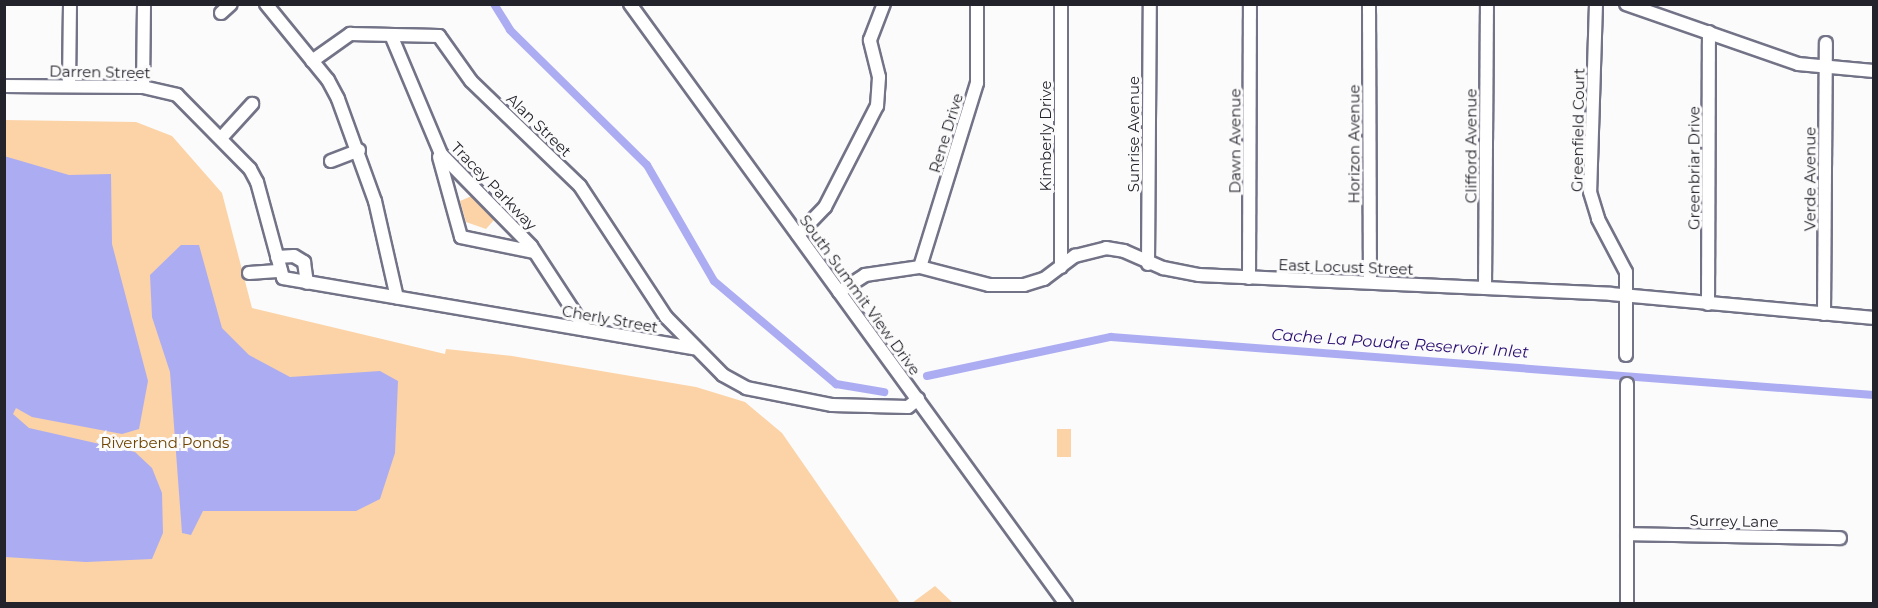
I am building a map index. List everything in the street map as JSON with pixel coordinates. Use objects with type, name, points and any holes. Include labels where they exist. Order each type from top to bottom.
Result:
[{"type":"street","points":[[69,86],[70,4]]},
{"type":"street","points":[[143,87],[144,4]]},
{"type":"street","points":[[221,13],[231,4]]},
{"type":"street","points":[[266,4],[312,61],[338,99],[359,150],[375,201],[397,298]]},
{"type":"street","name":"South Summit View Drive","points":[[630,4],[1066,603]]},
{"type":"street","points":[[798,236],[825,207],[877,106],[879,77],[870,40],[884,4]]},
{"type":"street","name":"Rene Drive","points":[[920,267],[977,83],[977,4]]},
{"type":"street","name":"Kimberly Drive","points":[[1060,267],[1061,4]]},
{"type":"street","name":"Sunrise Avenue","points":[[1148,264],[1150,4]]},
{"type":"street","name":"Dawn Avenue","points":[[1249,278],[1250,4]]},
{"type":"street","name":"Horizon Avenue","points":[[1369,4],[1370,282]]},
{"type":"street","name":"Clifford Avenue","points":[[1485,288],[1487,4]]},
{"type":"street","name":"Greenfield Court","points":[[1596,4],[1590,192],[1598,219],[1623,261],[1626,295],[1626,355]]},
{"type":"street","points":[[1626,4],[1779,58],[1826,70],[1874,71]]},
{"type":"street","name":"Greenbriar Drive","points":[[1708,304],[1710,32]]},
{"type":"street","name":"Tracey Parkway","points":[[391,35],[433,142],[461,237],[534,252]]},
{"type":"street","name":"Alan Street","points":[[312,61],[342,36],[439,36],[471,81],[580,186],[666,317],[694,348]]},
{"type":"street","name":"Verde Avenue","points":[[1824,314],[1826,43]]},
{"type":"street","name":"Darren Street","points":[[4,86],[143,87],[177,95],[222,137],[257,182],[282,275]]},
{"type":"street","points":[[222,137],[252,104]]},
{"type":"street","name":"Tracey Parkway","points":[[433,142],[450,165],[534,252],[586,330]]},
{"type":"street","points":[[331,161],[359,150]]},
{"type":"street","name":"East Locust Street","points":[[839,292],[865,275],[920,267],[1003,287],[1033,283],[1085,251],[1106,248],[1124,251],[1148,264],[1181,272],[1249,278],[1626,295],[1874,318]]},
{"type":"street","points":[[277,257],[300,259],[307,268],[307,283]]},
{"type":"street","name":"Cherly Street","points":[[249,273],[282,275],[307,283],[694,348]]},
{"type":"street","points":[[694,348],[723,375],[746,388],[776,395],[842,405],[908,407],[918,399]]},
{"type":"street","points":[[1627,384],[1627,603]]},
{"type":"street","name":"Surrey Lane","points":[[1627,534],[1840,537]]},
{"type":"green space","name":"Riverbend Ponds","points":[[5,120],[136,122],[172,136],[222,193],[252,308],[445,354],[446,349],[512,356],[696,387],[745,402],[782,433],[900,603],[5,604]]},
{"type":"green space","points":[[474,195],[494,220],[486,229],[466,222],[460,201]]},
{"type":"green space","points":[[1057,429],[1071,429],[1071,457],[1057,457]]},
{"type":"green space","points":[[935,586],[953,603],[912,603]]},
{"type":"water","points":[[4,156],[69,175],[111,174],[112,244],[148,381],[139,429],[122,434],[32,417],[16,408],[13,414],[29,428],[135,452],[152,468],[162,493],[163,533],[152,559],[86,562],[5,557]]},
{"type":"water","points":[[181,245],[199,245],[222,328],[249,355],[290,377],[380,371],[398,381],[395,453],[380,499],[356,511],[203,511],[191,535],[182,533],[170,372],[152,317],[150,275]]},
{"type":"waterway","name":"Cache La Poudre Reservoir Inlet","points":[[494,4],[510,30],[647,165],[714,281],[836,384],[884,392]]},
{"type":"waterway","name":"Cache La Poudre Reservoir Inlet","points":[[927,376],[1111,337],[1874,395]]}]
